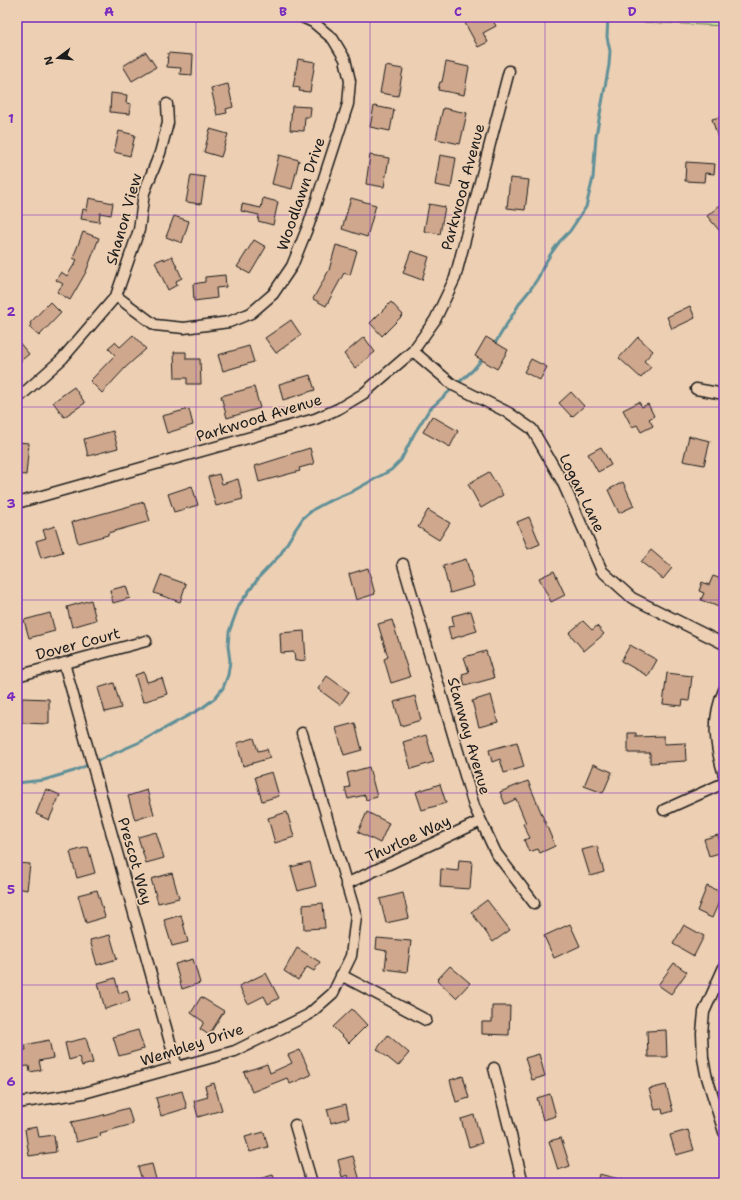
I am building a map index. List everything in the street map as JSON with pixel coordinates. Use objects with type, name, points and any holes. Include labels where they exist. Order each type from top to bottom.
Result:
[{"type":"street","name":"Woodlawn Drive","points":[[116,296],[155,324],[184,328],[229,322],[251,313],[273,294],[292,266],[309,224],[348,104],[350,81],[345,59],[333,38],[313,22],[302,17]]},
{"type":"street","name":"Parkwood Avenue","points":[[17,503],[315,419],[338,409],[363,394],[413,351],[436,320],[455,278],[509,71]]},
{"type":"street","name":"Shanon View","points":[[17,399],[62,359],[116,296],[139,230],[144,193],[160,153],[168,124],[167,104]]},
{"type":"street","name":"Logan Lane","points":[[413,351],[454,385],[509,413],[532,429],[562,481],[602,571],[632,598],[724,644]]},
{"type":"street","points":[[696,389],[724,394]]},
{"type":"street","name":"Stanway Avenue","points":[[403,564],[474,806],[496,853],[534,903]]},
{"type":"street","name":"Dover Court","points":[[17,676],[146,641]]},
{"type":"street","name":"Prescot Way","points":[[64,663],[177,1067]]},
{"type":"street","points":[[724,690],[717,712],[715,735],[719,759],[724,776]]},
{"type":"street","name":"Wembley Drive","points":[[17,1103],[84,1093],[235,1051],[308,1015],[332,993],[351,956],[356,916],[302,733]]},
{"type":"street","points":[[664,810],[724,782]]},
{"type":"street","name":"Thurloe Way","points":[[346,884],[482,821]]},
{"type":"street","points":[[724,967],[704,1012],[702,1033],[703,1058],[706,1074],[724,1132]]},
{"type":"street","points":[[341,975],[426,1020]]},
{"type":"street","points":[[494,1068],[523,1183]]},
{"type":"street","points":[[296,1125],[312,1183]]},
{"type":"green space","points":[[536,17],[724,17],[724,26]]},
{"type":"building","points":[[477,17],[491,17],[496,26],[483,33],[488,42],[478,47],[465,23]]},
{"type":"building","points":[[146,52],[156,67],[132,81],[123,66]]},
{"type":"building","points":[[168,53],[193,55],[192,75],[180,74],[181,68],[167,67]]},
{"type":"building","points":[[298,59],[315,62],[310,92],[299,91],[300,88],[293,87]]},
{"type":"building","points":[[446,62],[469,67],[464,95],[438,90],[440,82],[442,82]]},
{"type":"building","points":[[385,66],[403,69],[398,96],[380,93]]},
{"type":"building","points":[[228,84],[233,107],[226,109],[227,113],[217,115],[211,88]]},
{"type":"building","points":[[111,93],[127,95],[126,103],[131,104],[130,114],[110,112]]},
{"type":"building","points":[[292,106],[311,107],[310,117],[305,117],[304,131],[290,130]]},
{"type":"building","points":[[374,106],[394,110],[390,131],[370,127]]},
{"type":"building","points":[[443,108],[467,113],[460,144],[436,139]]},
{"type":"building","points":[[724,116],[724,136],[718,138],[712,119]]},
{"type":"building","points":[[210,129],[228,134],[221,157],[204,152]]},
{"type":"building","points":[[119,131],[135,135],[130,156],[114,152]]},
{"type":"building","points":[[279,155],[299,160],[292,189],[272,184]]},
{"type":"building","points":[[370,155],[389,158],[384,187],[366,184]]},
{"type":"building","points":[[440,155],[456,158],[451,188],[435,185]]},
{"type":"building","points":[[686,162],[715,164],[714,174],[705,173],[704,182],[685,181]]},
{"type":"building","points":[[191,175],[205,177],[201,204],[186,202]]},
{"type":"building","points":[[510,178],[529,180],[525,210],[507,208]]},
{"type":"building","points":[[89,198],[113,203],[111,215],[100,213],[99,222],[81,219],[83,209],[87,210]]},
{"type":"building","points":[[263,198],[278,202],[273,225],[258,221],[259,215],[241,211],[242,204],[261,208]]},
{"type":"building","points":[[351,198],[376,205],[367,237],[342,229]]},
{"type":"building","points":[[429,204],[445,207],[440,234],[424,231]]},
{"type":"building","points":[[720,205],[724,210],[724,236],[707,216]]},
{"type":"building","points":[[174,216],[189,221],[182,243],[166,237]]},
{"type":"building","points":[[83,232],[99,238],[86,272],[70,300],[57,292],[63,284],[56,280],[61,272],[67,276],[77,260],[73,258]]},
{"type":"building","points":[[254,240],[266,247],[250,274],[237,267]]},
{"type":"building","points":[[336,245],[357,251],[350,275],[344,273],[326,306],[313,299],[329,270]]},
{"type":"building","points":[[411,251],[429,257],[422,280],[403,273]]},
{"type":"building","points":[[172,256],[182,278],[176,281],[177,285],[168,290],[155,262]]},
{"type":"building","points":[[225,275],[226,287],[216,288],[217,298],[194,301],[193,284],[205,282],[205,277]]},
{"type":"building","points":[[50,302],[61,313],[39,336],[29,327],[31,325],[30,323]]},
{"type":"building","points":[[391,302],[403,315],[382,336],[370,323]]},
{"type":"building","points":[[690,306],[695,318],[672,329],[667,317]]},
{"type":"building","points":[[291,320],[301,335],[276,353],[265,338]]},
{"type":"building","points":[[133,335],[146,349],[126,367],[102,393],[90,381],[115,355],[108,348],[115,342],[120,347]]},
{"type":"building","points":[[364,337],[375,352],[355,368],[344,354]]},
{"type":"building","points":[[486,337],[508,350],[497,369],[475,356]]},
{"type":"building","points":[[638,337],[653,351],[644,361],[651,367],[641,378],[619,358]]},
{"type":"building","points":[[17,340],[29,354],[17,364]]},
{"type":"building","points":[[249,346],[254,362],[223,371],[218,355]]},
{"type":"building","points":[[174,352],[186,352],[186,359],[200,359],[201,384],[187,384],[187,378],[175,378]]},
{"type":"building","points":[[531,359],[547,367],[540,380],[524,372]]},
{"type":"building","points":[[310,375],[315,390],[283,400],[279,384]]},
{"type":"building","points":[[74,387],[85,403],[64,417],[53,402]]},
{"type":"building","points":[[254,387],[260,408],[227,418],[221,396]]},
{"type":"building","points":[[571,392],[584,406],[572,417],[559,403]]},
{"type":"building","points":[[639,402],[642,407],[648,404],[654,416],[649,419],[653,426],[641,432],[637,425],[632,427],[623,410]]},
{"type":"building","points":[[189,409],[193,425],[167,433],[162,416]]},
{"type":"building","points":[[432,416],[458,431],[450,447],[423,432]]},
{"type":"building","points":[[113,431],[118,448],[88,456],[84,439]]},
{"type":"building","points":[[689,436],[710,441],[704,465],[683,461]]},
{"type":"building","points":[[17,442],[29,443],[26,475],[17,474]]},
{"type":"building","points":[[601,447],[611,465],[598,472],[588,454]]},
{"type":"building","points":[[310,448],[314,464],[299,468],[300,471],[259,482],[255,466]]},
{"type":"building","points":[[489,472],[503,495],[481,508],[468,484]]},
{"type":"building","points":[[219,474],[222,484],[238,479],[243,499],[216,506],[208,477]]},
{"type":"building","points":[[623,482],[634,506],[619,513],[608,490]]},
{"type":"building","points":[[192,486],[198,505],[174,512],[168,494]]},
{"type":"building","points":[[144,502],[150,521],[78,543],[72,522]]},
{"type":"building","points":[[428,510],[450,523],[439,540],[418,527]]},
{"type":"building","points":[[529,517],[540,544],[528,549],[517,522]]},
{"type":"building","points":[[55,526],[63,552],[41,558],[36,541],[46,538],[43,530]]},
{"type":"building","points":[[651,550],[672,568],[663,579],[641,562]]},
{"type":"building","points":[[466,559],[474,586],[450,593],[443,566]]},
{"type":"building","points":[[368,568],[375,594],[356,600],[349,574]]},
{"type":"building","points":[[554,571],[565,595],[551,602],[539,578]]},
{"type":"building","points":[[161,575],[186,584],[180,602],[154,593]]},
{"type":"building","points":[[713,576],[724,580],[724,609],[701,600],[704,593],[699,591],[702,582],[709,585]]},
{"type":"building","points":[[126,586],[130,598],[113,603],[110,590]]},
{"type":"building","points":[[91,600],[96,620],[72,627],[67,607]]},
{"type":"building","points":[[471,611],[477,631],[451,639],[448,627],[454,626],[452,616]]},
{"type":"building","points":[[50,613],[55,631],[29,638],[24,620]]},
{"type":"building","points":[[392,620],[410,677],[391,683],[384,659],[388,657],[378,624]]},
{"type":"building","points":[[583,621],[592,630],[597,626],[604,634],[584,651],[569,633]]},
{"type":"building","points":[[304,631],[306,660],[295,661],[294,652],[281,653],[280,633]]},
{"type":"building","points":[[630,645],[657,660],[648,676],[621,661]]},
{"type":"building","points":[[486,651],[494,678],[465,686],[462,674],[469,672],[464,657]]},
{"type":"building","points":[[144,672],[147,682],[162,678],[167,694],[143,702],[135,675]]},
{"type":"building","points":[[667,673],[692,676],[689,701],[683,700],[682,706],[663,704]]},
{"type":"building","points":[[327,676],[349,692],[340,705],[318,689]]},
{"type":"building","points":[[114,683],[121,708],[105,712],[98,688]]},
{"type":"building","points":[[491,695],[498,722],[479,727],[472,701]]},
{"type":"building","points":[[415,696],[421,720],[401,726],[394,702]]},
{"type":"building","points":[[22,698],[49,699],[49,724],[22,723]]},
{"type":"building","points":[[355,723],[362,750],[344,755],[336,728]]},
{"type":"building","points":[[628,733],[636,733],[636,737],[664,736],[664,744],[685,743],[686,761],[650,763],[650,753],[628,753]]},
{"type":"building","points":[[426,735],[434,762],[411,769],[403,742]]},
{"type":"building","points":[[254,738],[258,751],[267,749],[270,758],[243,766],[237,743]]},
{"type":"building","points":[[517,742],[524,767],[504,773],[500,759],[492,762],[489,750]]},
{"type":"building","points":[[593,764],[612,772],[603,793],[584,786]]},
{"type":"building","points":[[369,767],[377,797],[366,800],[365,795],[348,799],[345,788],[350,787],[347,773]]},
{"type":"building","points":[[272,772],[279,796],[262,801],[255,777]]},
{"type":"building","points":[[528,781],[555,846],[540,853],[538,849],[529,852],[524,840],[530,838],[523,824],[526,823],[516,799],[505,804],[500,792]]},
{"type":"building","points":[[440,784],[446,803],[422,810],[416,792]]},
{"type":"building","points":[[46,789],[60,795],[49,820],[36,814]]},
{"type":"building","points":[[147,790],[154,814],[135,820],[128,796]]},
{"type":"building","points":[[287,812],[294,837],[275,843],[268,818]]},
{"type":"building","points":[[367,812],[389,823],[380,843],[358,832]]},
{"type":"building","points":[[156,832],[164,858],[146,863],[138,837]]},
{"type":"building","points":[[718,835],[723,852],[709,856],[704,839]]},
{"type":"building","points":[[597,846],[604,872],[590,876],[582,850]]},
{"type":"building","points":[[88,847],[95,873],[77,878],[70,852]]},
{"type":"building","points":[[459,860],[472,861],[470,889],[440,887],[441,869],[458,871]]},
{"type":"building","points":[[310,862],[316,886],[298,891],[291,867]]},
{"type":"building","points":[[17,863],[30,864],[27,890],[17,888]]},
{"type":"building","points":[[172,873],[179,898],[158,903],[151,879]]},
{"type":"building","points":[[707,886],[723,893],[712,918],[697,911]]},
{"type":"building","points":[[97,890],[105,917],[86,923],[78,895]]},
{"type":"building","points":[[403,893],[409,918],[386,923],[380,899]]},
{"type":"building","points":[[487,900],[510,930],[493,942],[471,912]]},
{"type":"building","points":[[323,903],[325,928],[304,929],[303,905]]},
{"type":"building","points":[[181,915],[188,942],[172,946],[164,920]]},
{"type":"building","points":[[570,924],[580,946],[554,958],[544,936]]},
{"type":"building","points":[[684,925],[704,936],[694,956],[673,944]]},
{"type":"building","points":[[110,935],[117,959],[97,965],[90,940]]},
{"type":"building","points":[[377,938],[411,941],[407,972],[385,969],[387,951],[376,949]]},
{"type":"building","points":[[297,948],[320,962],[314,971],[307,967],[298,980],[284,971]]},
{"type":"building","points":[[193,959],[200,983],[182,989],[175,964]]},
{"type":"building","points":[[674,963],[687,972],[671,994],[658,985]]},
{"type":"building","points":[[450,966],[470,983],[456,998],[437,980]]},
{"type":"building","points":[[266,973],[279,998],[268,1004],[264,996],[248,1004],[239,986]]},
{"type":"building","points":[[115,978],[119,993],[127,990],[130,1001],[105,1009],[98,983]]},
{"type":"building","points":[[201,997],[224,1011],[209,1035],[200,1029],[204,1022],[191,1013]]},
{"type":"building","points":[[492,1006],[510,1006],[509,1035],[482,1034],[482,1022],[492,1022]]},
{"type":"building","points":[[352,1009],[367,1025],[349,1043],[333,1027]]},
{"type":"building","points":[[138,1030],[144,1049],[119,1056],[113,1037]]},
{"type":"building","points":[[666,1030],[667,1057],[648,1057],[647,1031]]},
{"type":"building","points":[[388,1035],[409,1053],[398,1066],[377,1049]]},
{"type":"building","points":[[86,1038],[93,1063],[82,1066],[79,1057],[69,1060],[65,1043]]},
{"type":"building","points":[[49,1040],[53,1058],[39,1061],[41,1070],[30,1072],[29,1066],[17,1067],[17,1051],[26,1050],[25,1045]]},
{"type":"building","points":[[300,1050],[311,1075],[290,1084],[287,1078],[252,1092],[244,1072],[267,1064],[270,1073],[292,1063],[288,1055]]},
{"type":"building","points":[[539,1054],[545,1076],[532,1080],[525,1058]]},
{"type":"building","points":[[463,1076],[469,1098],[456,1102],[450,1080]]},
{"type":"building","points":[[214,1083],[222,1110],[198,1117],[194,1101],[208,1097],[205,1086]]},
{"type":"building","points":[[666,1085],[673,1111],[663,1114],[662,1109],[655,1110],[649,1089]]},
{"type":"building","points":[[182,1091],[187,1108],[161,1116],[156,1098]]},
{"type":"building","points":[[550,1094],[556,1116],[543,1120],[537,1098]]},
{"type":"building","points":[[346,1104],[349,1118],[331,1123],[327,1109]]},
{"type":"building","points":[[128,1108],[133,1124],[100,1133],[101,1136],[76,1142],[71,1122]]},
{"type":"building","points":[[474,1115],[482,1143],[469,1147],[461,1119]]},
{"type":"building","points":[[37,1127],[39,1137],[54,1135],[56,1152],[29,1156],[25,1129]]},
{"type":"building","points":[[688,1130],[694,1150],[676,1155],[670,1135]]},
{"type":"building","points":[[264,1132],[268,1147],[250,1152],[245,1137]]},
{"type":"building","points":[[561,1138],[570,1166],[558,1170],[549,1141]]},
{"type":"building","points":[[353,1156],[360,1181],[350,1183],[348,1175],[342,1177],[338,1160]]},
{"type":"building","points":[[152,1164],[157,1183],[143,1183],[138,1167]]},
{"type":"building","points":[[599,1174],[623,1180],[622,1183],[597,1183]]},
{"type":"building","points":[[273,1175],[276,1183],[253,1183],[252,1181]]},
{"type":"waterway","points":[[494,345],[521,301],[538,278],[552,252],[570,231],[586,207],[593,178],[596,136],[609,65],[610,51],[607,37],[608,17]]},
{"type":"waterway","points":[[457,384],[472,371],[484,357]]},
{"type":"waterway","points":[[17,783],[44,780],[74,771],[140,742],[202,708],[214,699],[223,688],[228,675],[230,661],[228,646],[229,632],[239,605],[260,576],[280,555],[303,518],[314,509],[353,491],[391,470],[401,460],[414,434],[429,410],[453,388]]}]
